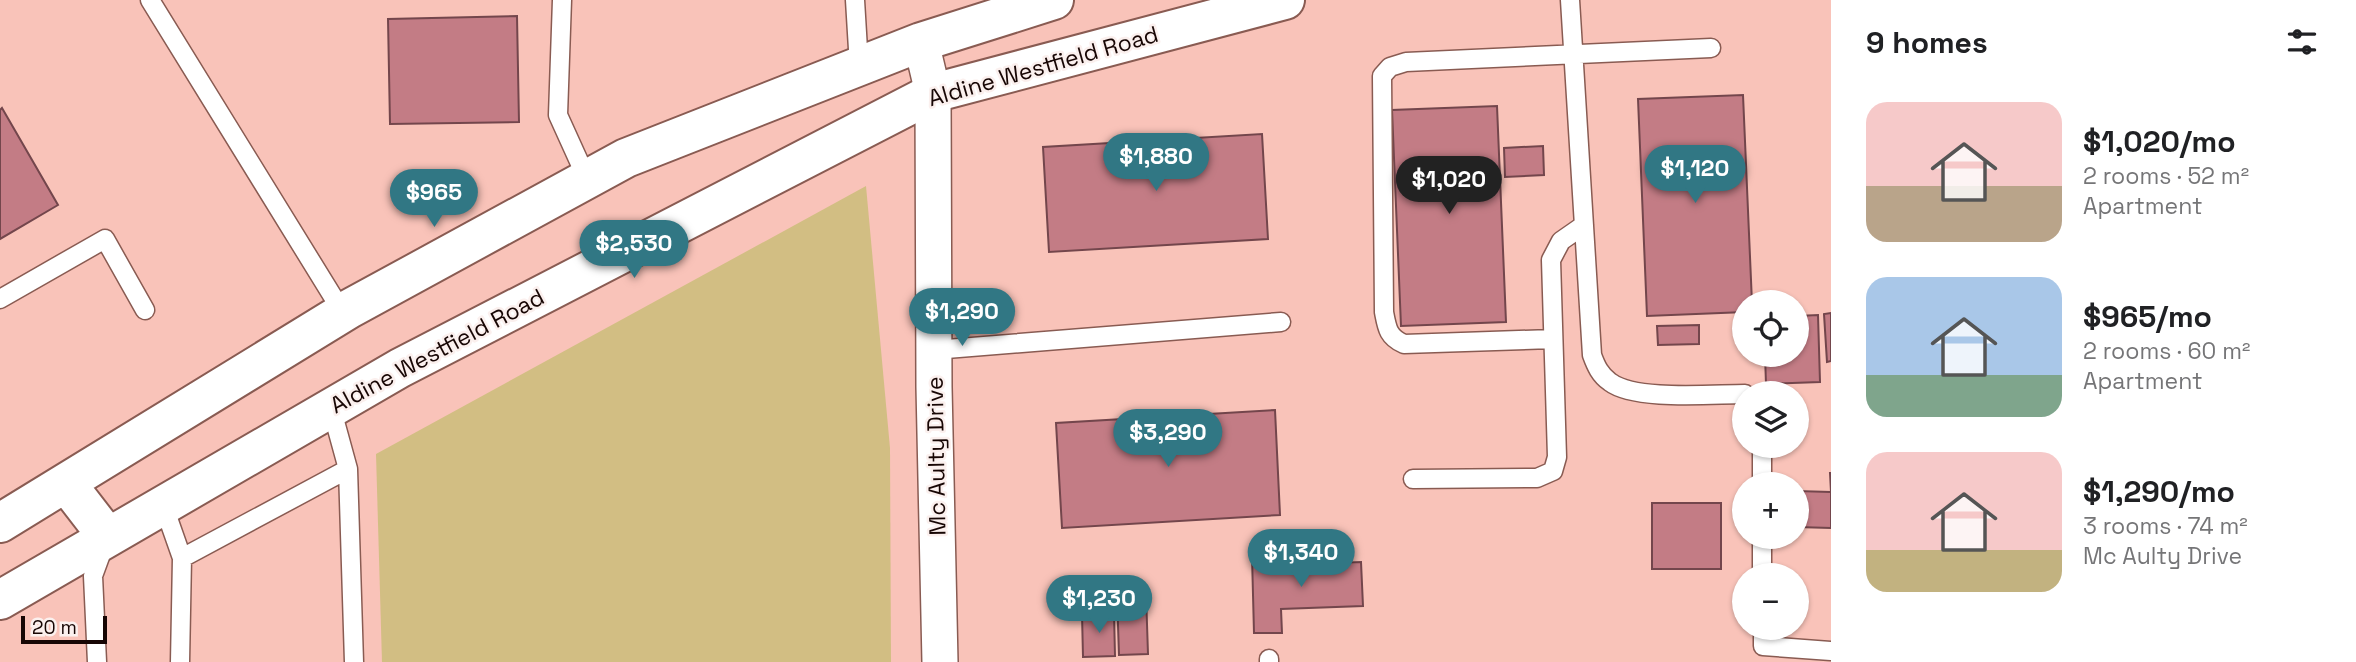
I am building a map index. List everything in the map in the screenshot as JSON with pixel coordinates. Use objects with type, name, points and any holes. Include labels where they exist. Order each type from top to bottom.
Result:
[{"type":"main road","points":[[0,523],[343,313],[626,158],[921,42],[1054,0]]},
{"type":"main road","name":"Aldine Westfield Road","points":[[0,600],[400,368],[933,93],[1285,0]]},
{"type":"main road","points":[[66,483],[107,536]]},
{"type":"street","name":"Mc Aulty Drive","points":[[921,42],[933,93],[934,350],[940,662]]},
{"type":"lane","points":[[150,0],[343,313]]},
{"type":"lane","points":[[562,0],[558,115],[587,179]]},
{"type":"lane","points":[[855,0],[859,66]]},
{"type":"lane","points":[[1570,0],[1592,355],[1599,372],[1611,384],[1638,394],[1732,394]]},
{"type":"lane","points":[[1552,339],[1404,344],[1394,340],[1387,331],[1384,312],[1382,76],[1390,67],[1405,62],[1711,48]]},
{"type":"lane","points":[[1413,479],[1537,478],[1553,471],[1557,457],[1551,260],[1560,242],[1584,225]]},
{"type":"lane","points":[[0,299],[105,239],[145,310]]},
{"type":"lane","points":[[934,350],[1281,322]]},
{"type":"lane","points":[[331,407],[348,469],[354,662]]},
{"type":"lane","points":[[182,558],[348,469]]},
{"type":"lane","points":[[163,505],[182,558],[180,662]]},
{"type":"lane","points":[[97,662],[93,576],[107,536]]},
{"type":"lane","points":[[1763,640],[1763,646],[1831,651]]},
{"type":"shaded area","points":[[866,186],[890,448],[891,662],[382,662],[376,454]]},
{"type":"building","points":[[517,16],[519,122],[390,124],[388,19]]},
{"type":"building","points":[[1743,95],[1751,290],[1732,290],[1732,313],[1647,316],[1638,99]]},
{"type":"building","points":[[1497,106],[1506,322],[1401,326],[1392,110]]},
{"type":"building","points":[[2,108],[58,205],[0,239],[0,110]]},
{"type":"building","points":[[1262,134],[1268,239],[1049,252],[1043,147]]},
{"type":"building","points":[[1543,146],[1544,175],[1505,177],[1504,148]]},
{"type":"building","points":[[1831,313],[1831,361],[1827,362],[1824,314]]},
{"type":"building","points":[[1809,315],[1818,315],[1820,382],[1766,381],[1765,367],[1809,367]]},
{"type":"building","points":[[1699,325],[1699,344],[1658,345],[1657,326]]},
{"type":"building","points":[[1275,410],[1280,515],[1062,528],[1056,423]]},
{"type":"building","points":[[1809,491],[1831,492],[1831,528],[1809,527]]},
{"type":"building","points":[[1652,503],[1721,503],[1721,569],[1652,569]]},
{"type":"building","points":[[1281,555],[1281,565],[1361,562],[1363,606],[1281,609],[1282,633],[1254,633],[1252,556]]},
{"type":"building","points":[[1146,594],[1148,654],[1119,655],[1117,595]]},
{"type":"building","points":[[1114,613],[1115,656],[1083,657],[1082,614]]}]
